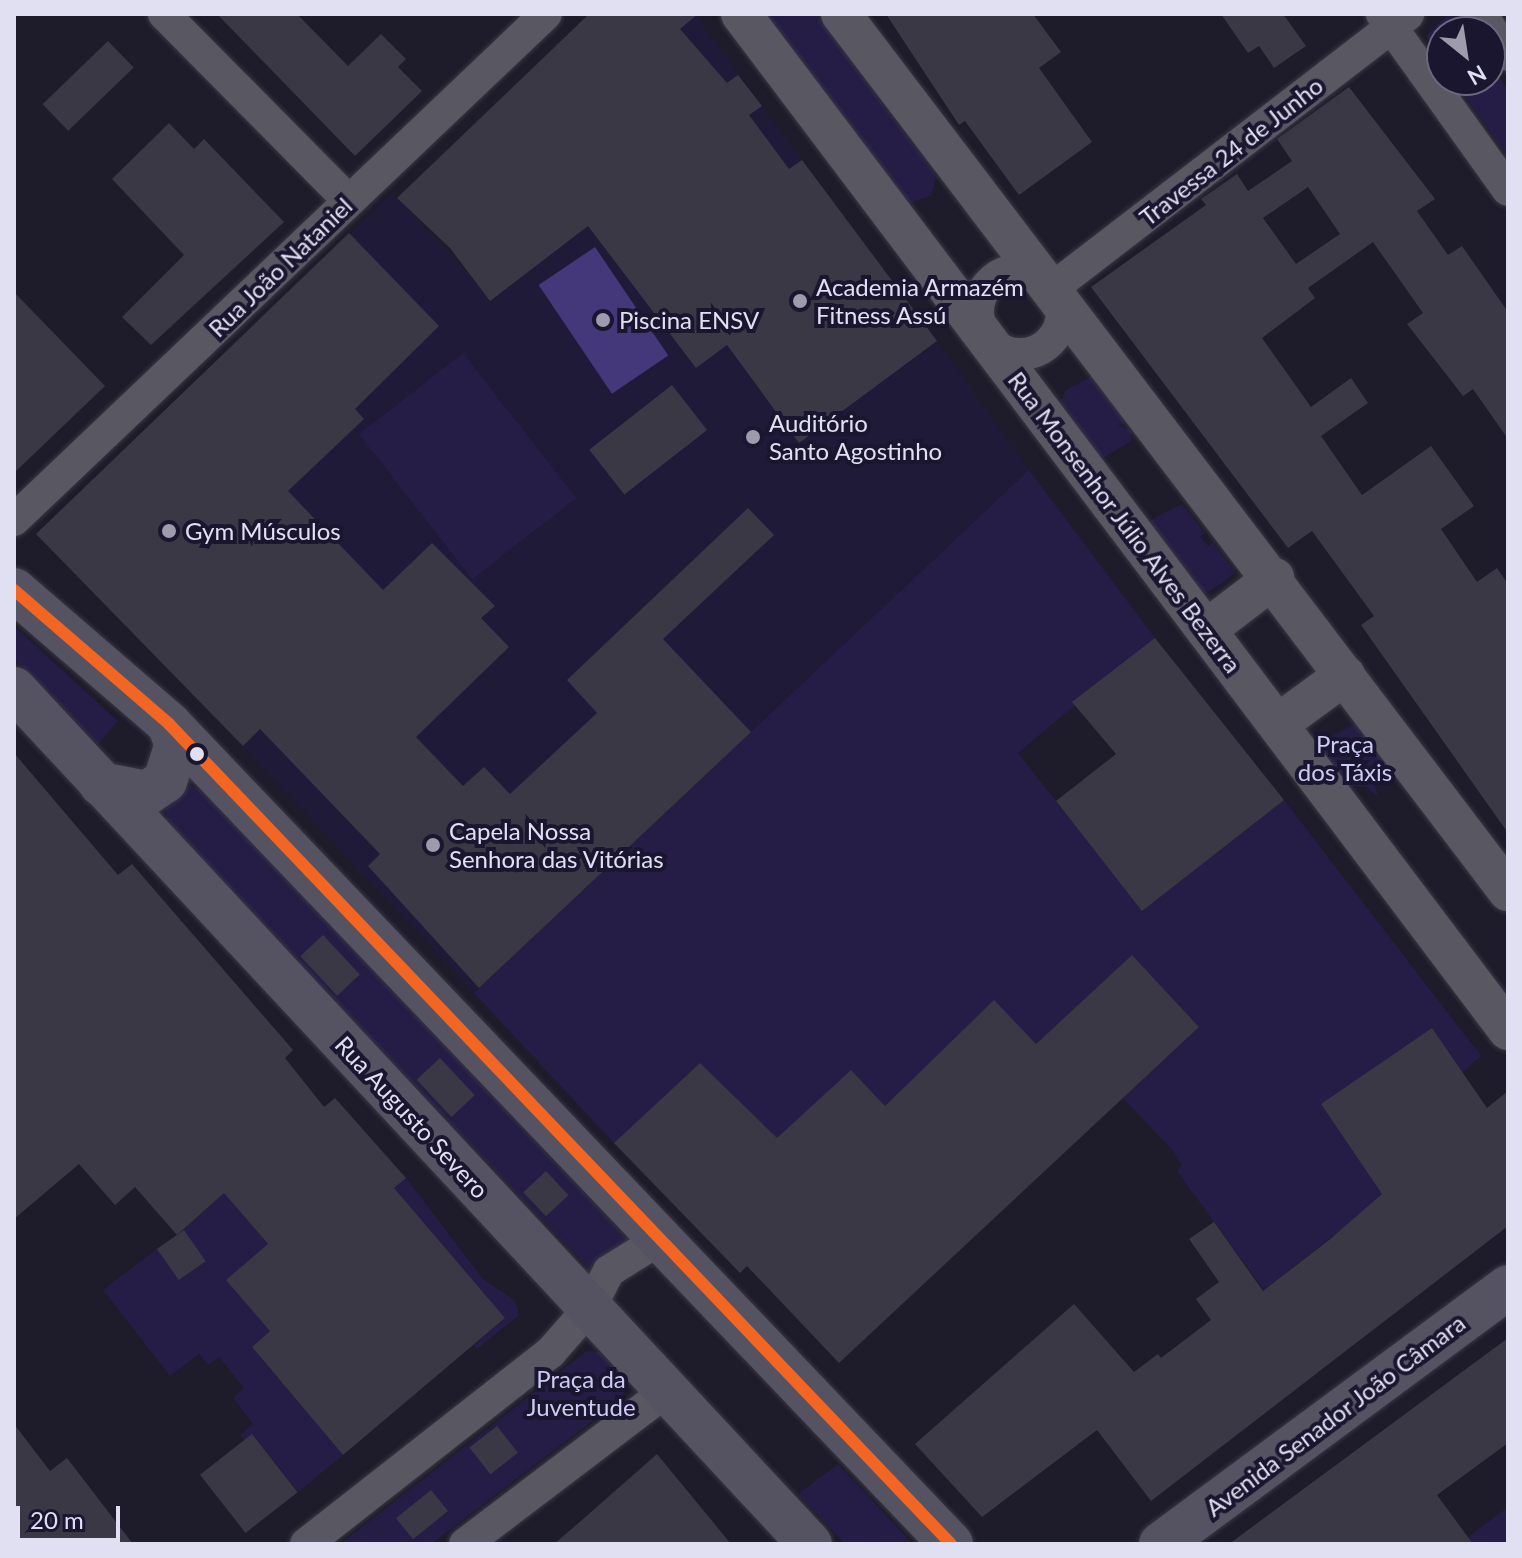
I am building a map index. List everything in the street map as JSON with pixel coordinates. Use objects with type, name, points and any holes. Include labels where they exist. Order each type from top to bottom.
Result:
[{"type":"main road","points":[[14,590],[169,724],[951,1544]]},
{"type":"main road","name":"Rua Augusto Severo","points":[[14,689],[669,1389],[810,1544]]},
{"type":"main road","points":[[101,784],[136,793],[165,781],[177,745],[169,724]]},
{"type":"main road","points":[[146,833],[160,794],[210,767]]},
{"type":"main road","name":"Avenida Senador João Câmara","points":[[1161,1544],[1508,1287]]},
{"type":"street","points":[[164,14],[349,201]]},
{"type":"street","name":"Rua João Nataniel","points":[[14,520],[546,14]]},
{"type":"street","name":"Rua Monsenhor Júlio Alves Bezerra","points":[[741,14],[1508,1030]]},
{"type":"street","points":[[841,14],[1054,287],[1508,891]]},
{"type":"street","points":[[1481,14],[1508,55]]},
{"type":"street","points":[[1394,19],[1508,190]]},
{"type":"street","name":"Travessa 24 de Junho","points":[[1054,287],[1394,19]]},
{"type":"street","points":[[1023,270],[1054,287],[1062,309],[1048,342],[1023,353],[987,338],[979,304],[990,282],[1023,270]]},
{"type":"street","points":[[1206,630],[1274,578]]},
{"type":"street","points":[[1278,724],[1345,675]]},
{"type":"street","points":[[306,1544],[550,1353],[591,1306],[609,1271],[662,1238]]},
{"type":"street","points":[[465,1544],[669,1389]]},
{"type":"shaded area","points":[[696,16],[802,160],[665,262],[799,442],[937,341],[1029,470],[474,993],[243,746],[345,648],[239,539],[316,266],[392,193],[468,272],[621,78]]},
{"type":"shaded area","name":"Piscina ENSV","points":[[595,247],[668,356],[612,394],[539,285]]},
{"type":"green space","points":[[763,14],[816,14],[936,176],[932,195],[907,205]]},
{"type":"green space","points":[[1506,87],[1508,157],[1465,96],[1506,96]]},
{"type":"green space","points":[[463,353],[576,498],[472,579],[359,434]]},
{"type":"green space","points":[[1096,374],[1136,419],[1118,425],[1132,431],[1131,441],[1101,459],[1060,404],[1066,390]]},
{"type":"green space","points":[[1029,470],[1155,638],[1018,753],[1142,910],[1284,800],[1481,1056],[1462,1073],[1321,1104],[1384,1196],[1264,1290],[1177,1171],[1182,1165],[1174,1152],[1123,1098],[1199,1027],[1132,955],[1036,1044],[994,1001],[885,1106],[851,1070],[750,1163],[748,1110],[700,1063],[614,1143],[474,993]]},
{"type":"green space","points":[[1182,504],[1205,533],[1200,537],[1208,546],[1213,543],[1236,573],[1207,593],[1199,593],[1147,522]]},
{"type":"green space","points":[[14,626],[118,721],[98,744],[14,659]]},
{"type":"green space","name":"Praça dos Táxis","points":[[1359,722],[1397,763],[1370,767],[1378,797],[1365,786],[1336,786],[1320,750],[1328,738]]},
{"type":"green space","points":[[190,786],[202,789],[631,1243],[594,1274],[166,823],[166,804]]},
{"type":"green space","points":[[406,1178],[483,1279],[515,1301],[519,1315],[477,1349],[474,1345],[505,1318],[413,1211],[252,1347],[343,1455],[298,1492],[253,1435],[245,1441],[240,1435],[253,1424],[233,1398],[244,1388],[219,1357],[208,1365],[199,1354],[170,1376],[103,1290],[157,1249],[179,1279],[205,1261],[183,1230],[224,1193],[294,1274]]},
{"type":"green space","name":"Praça da Juventude","points":[[587,1351],[601,1352],[620,1373],[624,1397],[431,1544],[340,1544]]},
{"type":"green space","points":[[838,1464],[913,1544],[845,1544],[798,1494]]},
{"type":"green space","points":[[1508,1507],[1508,1544],[1458,1544],[1468,1537]]},
{"type":"building","points":[[217,14],[297,14],[348,66],[381,34],[406,59],[398,67],[422,91],[355,156]]},
{"type":"building","points":[[589,14],[698,14],[680,29],[727,83],[738,75],[762,106],[749,115],[789,169],[802,160],[937,341],[799,443],[727,345],[696,368],[588,226],[490,301],[450,248],[397,198]]},
{"type":"building","points":[[886,14],[1033,14],[1061,52],[1039,68],[1092,142],[1019,195],[965,121],[959,125]]},
{"type":"building","points":[[1221,14],[1283,14],[1306,46],[1274,68],[1259,46],[1248,53]]},
{"type":"building","points":[[108,41],[134,68],[68,131],[43,104]]},
{"type":"building","points":[[1349,87],[1435,199],[1417,211],[1448,255],[1462,246],[1508,312],[1508,439],[1473,389],[1463,396],[1407,324],[1423,313],[1373,242],[1308,288],[1315,298],[1262,338],[1311,407],[1351,378],[1368,403],[1321,436],[1362,495],[1431,446],[1474,506],[1441,529],[1477,582],[1497,568],[1508,584],[1508,833],[1361,625],[1374,616],[1312,531],[1288,548],[1091,287],[1206,205],[1201,199],[1237,174],[1248,191],[1292,161],[1277,139]],"holes":[[[1308,187],[1340,234],[1296,264],[1263,218]]]},
{"type":"building","points":[[169,123],[194,149],[204,139],[284,222],[151,345],[122,317],[184,255],[112,179]]},
{"type":"building","points":[[349,233],[439,326],[355,409],[364,419],[288,491],[383,590],[432,543],[495,606],[481,618],[509,647],[416,737],[463,786],[484,767],[510,794],[597,713],[567,680],[748,508],[774,535],[663,639],[751,732],[479,988],[368,866],[380,854],[260,729],[243,746],[36,534]]},
{"type":"building","points":[[14,292],[105,386],[14,473]]},
{"type":"building","points":[[672,385],[707,430],[624,495],[589,450]]},
{"type":"building","points":[[1155,638],[1284,800],[1142,911],[1056,801],[1116,754],[1072,702]]},
{"type":"building","points":[[14,753],[118,875],[132,864],[293,1050],[285,1058],[324,1107],[335,1098],[406,1178],[394,1188],[505,1318],[343,1455],[252,1347],[270,1331],[226,1280],[268,1244],[224,1193],[177,1235],[135,1187],[115,1205],[79,1164],[14,1219]]},
{"type":"building","points":[[323,935],[360,974],[337,996],[300,956]]},
{"type":"building","points":[[1132,955],[1199,1027],[839,1363],[747,1266],[740,1273],[614,1143],[700,1063],[777,1138],[851,1070],[885,1106],[994,1000],[1036,1044]]},
{"type":"building","points":[[1432,1028],[1487,1108],[1508,1091],[1508,1226],[1151,1501],[1097,1430],[982,1517],[915,1444],[1074,1304],[1134,1372],[1158,1354],[1161,1358],[1211,1320],[1196,1299],[1219,1282],[1189,1239],[1214,1222],[1263,1291],[1329,1240],[1382,1194],[1321,1104]]},
{"type":"building","points":[[440,1058],[475,1095],[451,1117],[417,1080]]},
{"type":"building","points":[[546,1171],[569,1195],[546,1216],[523,1192]]},
{"type":"building","points":[[184,1230],[206,1261],[179,1280],[157,1249]]},
{"type":"building","points":[[1508,1338],[1508,1443],[1437,1495],[1473,1544],[1229,1544]]},
{"type":"building","points":[[14,1424],[50,1471],[67,1458],[133,1544],[14,1544]]},
{"type":"building","points":[[497,1426],[518,1453],[490,1474],[469,1448]]},
{"type":"building","points":[[252,1434],[298,1492],[246,1533],[200,1475]]},
{"type":"building","points":[[657,1454],[731,1544],[554,1544],[582,1520]]},
{"type":"building","points":[[431,1490],[448,1511],[413,1539],[396,1518]]},
{"type":"transit line","points":[[14,590],[169,724],[951,1544]]},
{"type":"place","name":"Academia Armazém Fitness Assú","points":[[800,301]]},
{"type":"place","name":"Piscina ENSV","points":[[603,320]]},
{"type":"place","name":"Auditório Santo Agostinho","points":[[753,437]]},
{"type":"place","name":"Gym Músculos","points":[[169,531]]},
{"type":"place","name":"Capela Nossa Senhora das Vitórias","points":[[433,845]]}]
